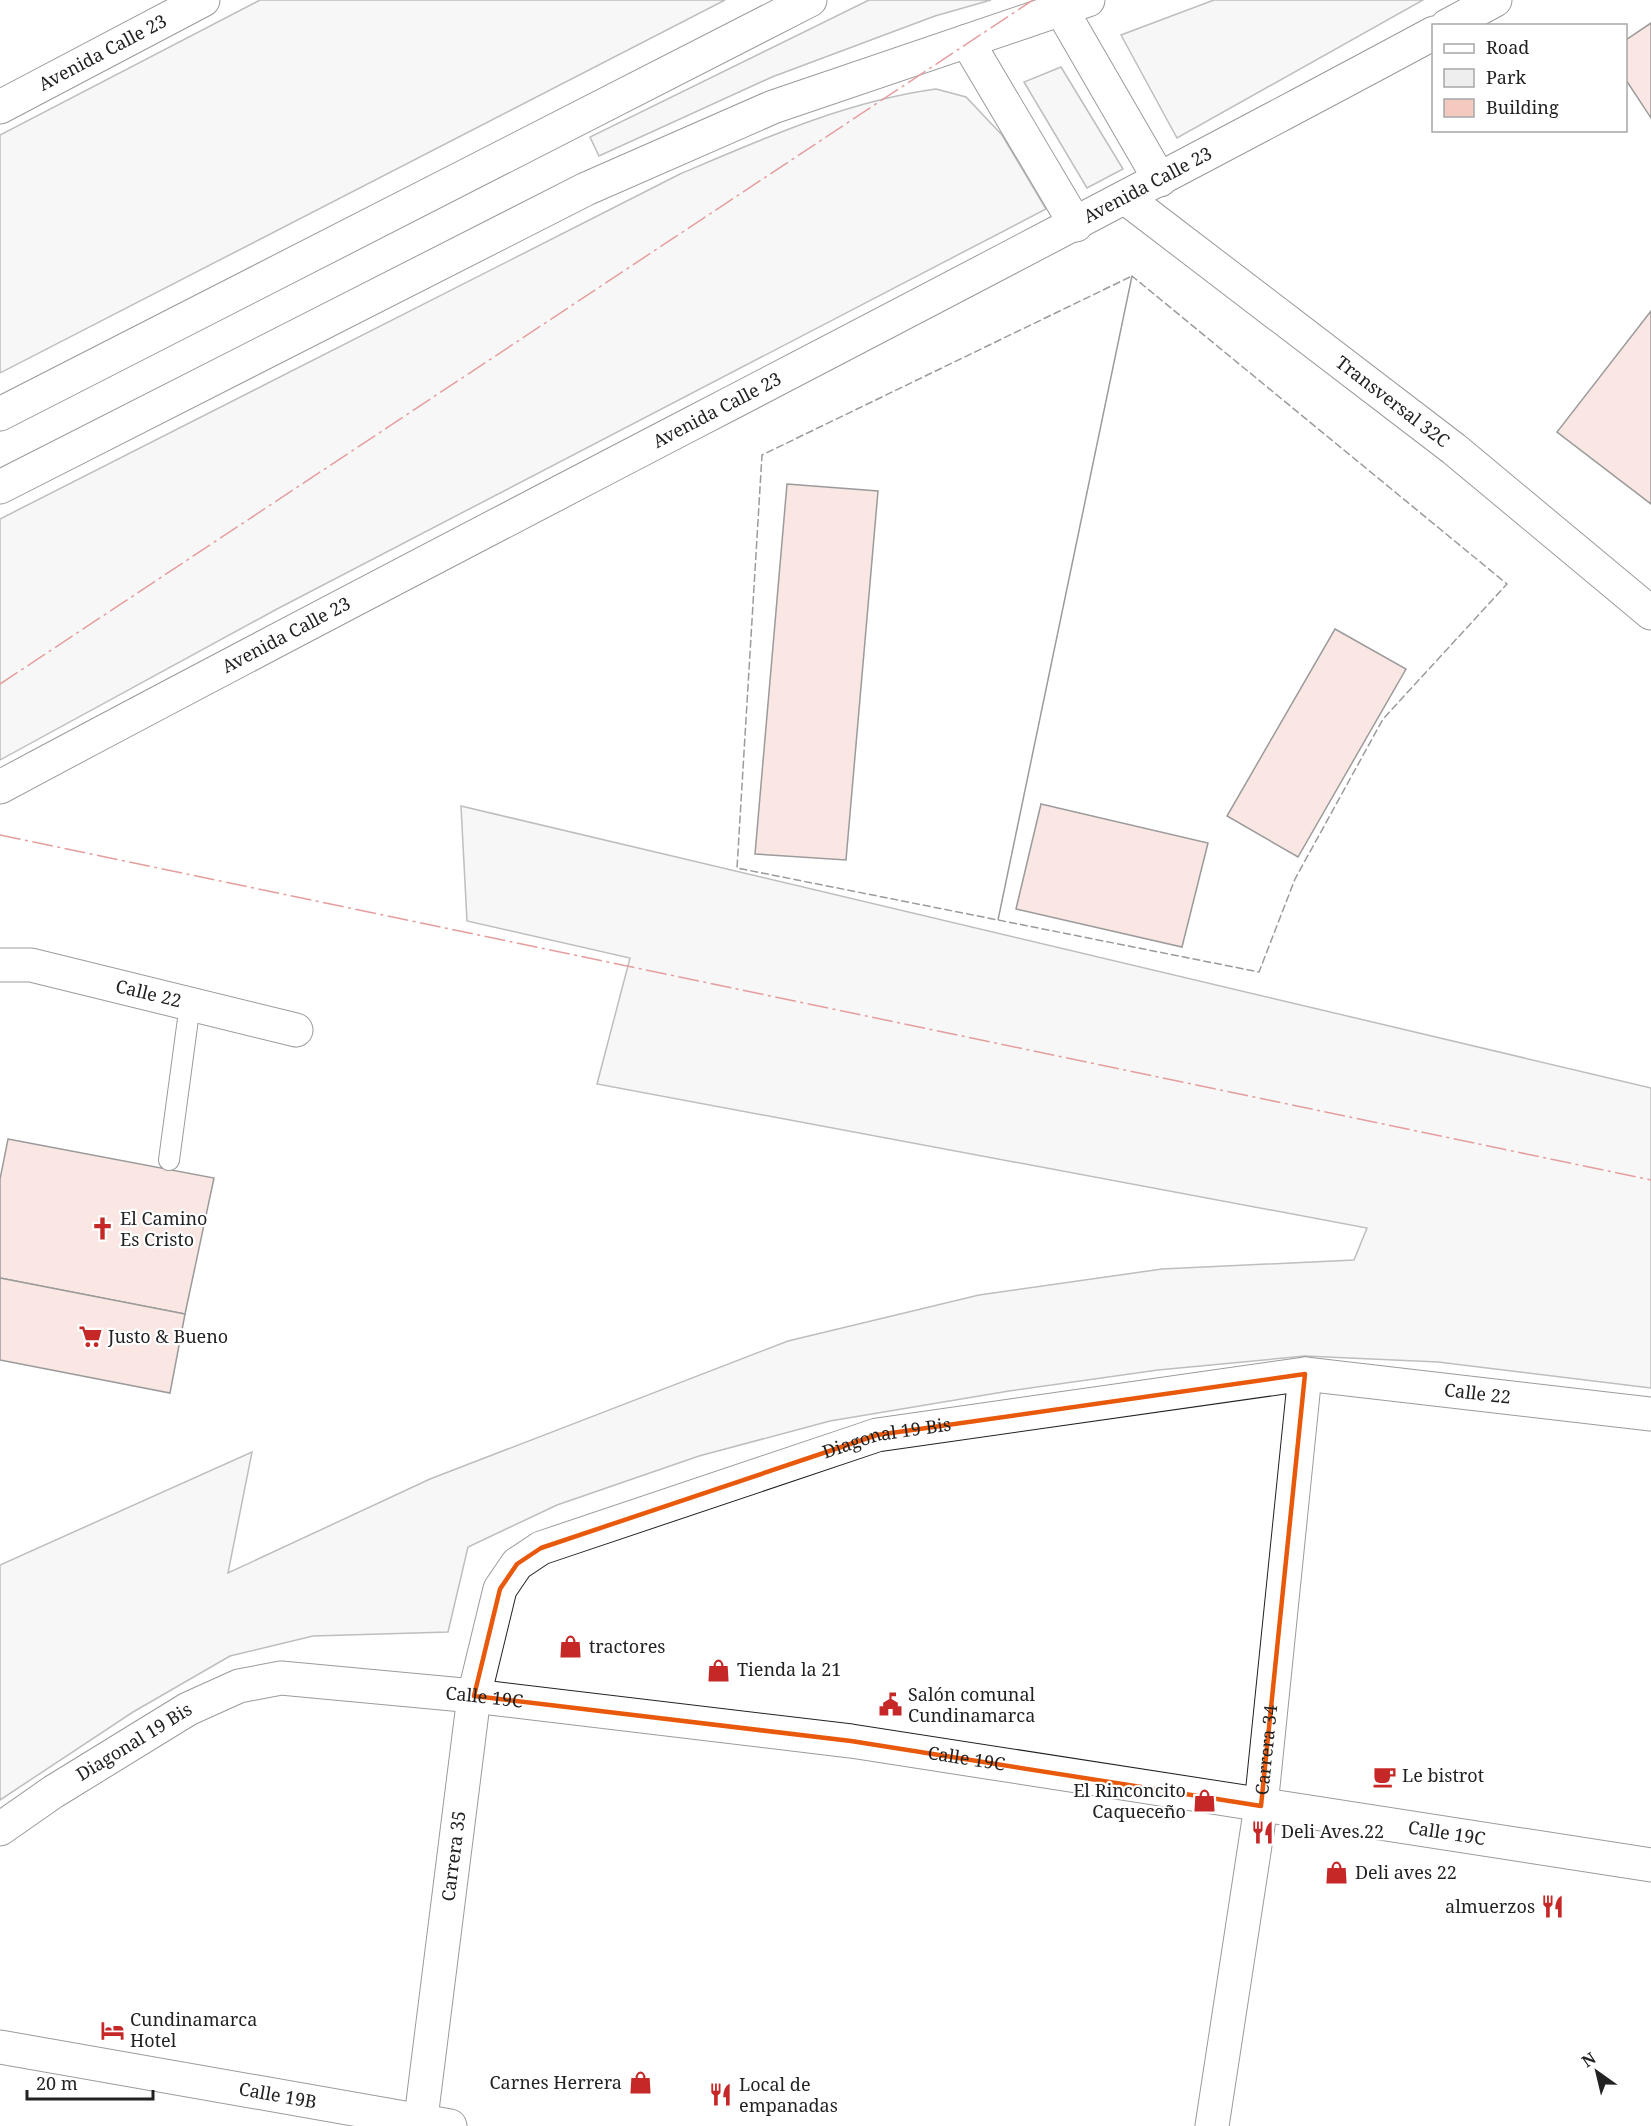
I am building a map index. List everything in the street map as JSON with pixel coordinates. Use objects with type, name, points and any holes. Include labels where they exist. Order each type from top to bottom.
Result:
[{"type":"main road","name":"Avenida Calle 23","points":[[0,107],[203,0]]},
{"type":"main road","points":[[0,414],[810,0]]},
{"type":"main road","points":[[1452,24],[1495,0]]},
{"type":"main road","points":[[0,487],[586,189],[772,107],[1075,5],[1161,180]]},
{"type":"main road","name":"Avenida Calle 23","points":[[0,787],[1127,199],[1432,34]]},
{"type":"main road","points":[[966,41],[1076,225]]},
{"type":"main road","name":"Transversal 32C","points":[[1127,199],[1454,449],[1651,613]]},
{"type":"main road","name":"Calle 22","points":[[0,965],[31,965],[296,1030]]},
{"type":"main road","name":"Calle 22","points":[[1305,1374],[1651,1414]]},
{"type":"main road","name":"Diagonal 19 Bis","points":[[500,1589],[518,1564],[541,1548],[877,1435],[1305,1374]]},
{"type":"main road","name":"Carrera 34","points":[[1212,2126],[1261,1806],[1305,1374]]},
{"type":"main road","name":"Carrera 35","points":[[430,2124],[474,1696],[500,1589]]},
{"type":"main road","name":"Diagonal 19 Bis","points":[[0,1829],[53,1792],[188,1709],[239,1686],[280,1678]]},
{"type":"main road","name":"Calle 19C","points":[[280,1678],[474,1696],[851,1741],[1651,1865]]},
{"type":"main road","name":"Calle 19B","points":[[0,2047],[430,2124]]},
{"type":"lane","points":[[169,1160],[190,1004]]},
{"type":"highlighted area","points":[[1305,1374],[1261,1806],[851,1741],[474,1696],[500,1589],[517,1564],[541,1548],[877,1435]]},
{"type":"green space","points":[[260,0],[725,0],[0,373],[0,135]]},
{"type":"green space","points":[[869,0],[991,0],[935,16],[772,77],[599,156],[590,137]]},
{"type":"green space","points":[[1214,0],[1423,0],[1177,138],[1121,35]]},
{"type":"green space","points":[[1061,67],[1123,169],[1087,188],[1024,82]]},
{"type":"green space","points":[[936,89],[966,97],[1002,135],[1046,209],[277,609],[0,760],[0,519],[680,174],[774,135],[838,112],[870,102]]},
{"type":"green space","points":[[461,806],[1651,1088],[1651,1388],[1438,1362],[1305,1356],[1158,1370],[1009,1391],[830,1421],[699,1456],[557,1505],[468,1547],[448,1632],[313,1636],[230,1656],[133,1712],[0,1800],[0,1565],[252,1452],[228,1573],[430,1479],[788,1341],[979,1295],[1162,1269],[1354,1260],[1367,1228],[597,1084],[630,958],[467,921]]},
{"type":"building","points":[[1651,23],[1651,118],[1627,82],[1627,39]]},
{"type":"building","points":[[1651,311],[1651,504],[1557,432]]},
{"type":"building","points":[[787,484],[878,491],[846,860],[755,854]]},
{"type":"building","points":[[1335,629],[1406,669],[1298,857],[1227,816]]},
{"type":"building","points":[[1041,804],[1208,843],[1182,947],[1016,909]]},
{"type":"building","name":"El Camino Es Cristo","points":[[8,1139],[214,1178],[185,1314],[0,1278],[0,1179]]},
{"type":"building","name":"Justo & Bueno","points":[[0,1278],[185,1314],[170,1393],[0,1360]]},
{"type":"fence","points":[[998,920],[1132,276],[762,455],[737,868],[1259,972],[1295,879],[1383,719],[1507,584],[1132,276],[998,920]]},
{"type":"power","points":[[0,684],[1033,0]]},
{"type":"power","points":[[0,835],[1651,1180]]},
{"type":"place","name":"El Camino Es Cristo","points":[[102,1229]]},
{"type":"place","name":"Justo & Bueno","points":[[90,1337]]},
{"type":"place","name":"tractores","points":[[571,1647]]},
{"type":"place","name":"Tienda la 21","points":[[719,1670]]},
{"type":"place","name":"Salón comunal Cundinamarca","points":[[890,1705]]},
{"type":"place","name":"Le bistrot","points":[[1384,1776]]},
{"type":"place","name":"El Rinconcito Caqueceño","points":[[1204,1801]]},
{"type":"place","name":"Deli Aves.22","points":[[1263,1832]]},
{"type":"place","name":"Deli aves 22","points":[[1337,1873]]},
{"type":"place","name":"almuerzos","points":[[1553,1907]]},
{"type":"place","name":"Cundinamarca Hotel","points":[[112,2030]]},
{"type":"place","name":"Carnes Herrera","points":[[640,2083]]},
{"type":"place","name":"Local de empanadas","points":[[721,2095]]}]
